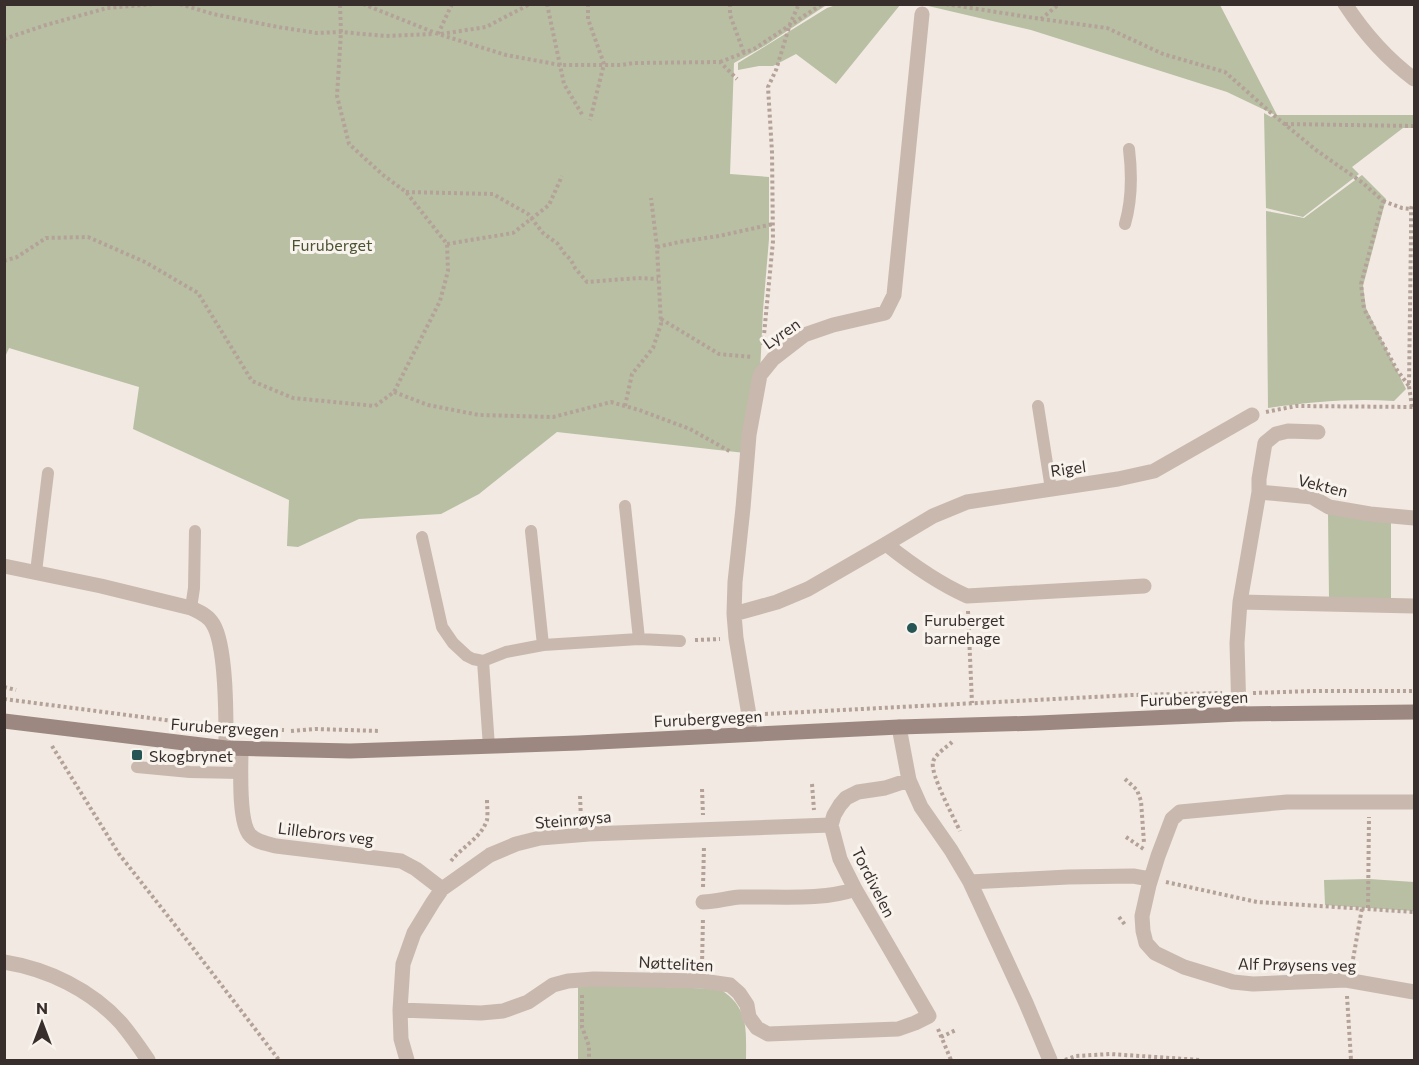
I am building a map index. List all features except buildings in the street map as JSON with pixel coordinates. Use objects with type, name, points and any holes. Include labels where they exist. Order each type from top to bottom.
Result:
[{"type":"main road","name":"Furubergvegen","points":[[5,724],[234,748],[350,751],[1239,714],[1414,712]]},
{"type":"street","points":[[1345,4],[1381,50],[1414,79]]},
{"type":"street","name":"Lyren","points":[[760,375],[773,359],[804,335],[833,325],[885,313],[894,295],[921,14]]},
{"type":"street","points":[[749,734],[734,614],[749,435],[760,375]]},
{"type":"street","name":"Rigel","points":[[734,614],[777,603],[808,589],[933,516],[968,502],[1118,480],[1154,471],[1252,415]]},
{"type":"street","points":[[1239,714],[1237,643],[1240,602],[1265,443],[1276,434],[1288,431],[1318,432]]},
{"type":"street","name":"Vekten","points":[[1259,492],[1312,497],[1329,507],[1414,518]]},
{"type":"street","points":[[886,544],[913,565],[967,596],[1144,586]]},
{"type":"street","points":[[4,566],[101,586],[191,608],[204,614],[213,623],[219,638],[226,725],[234,748]]},
{"type":"street","points":[[1240,602],[1414,606]]},
{"type":"street","points":[[898,727],[909,780],[921,807],[970,882],[1050,1060]]},
{"type":"street","name":"Lillebrors veg","points":[[234,748],[241,773],[244,825],[250,835],[262,843],[276,846],[401,861],[417,869],[439,886]]},
{"type":"street","points":[[831,825],[834,815],[846,798],[858,792],[885,788],[909,780]]},
{"type":"street","name":"Alf Prøysens veg","points":[[1414,802],[1287,802],[1180,812],[1172,819],[1158,856],[1150,879],[1142,916],[1146,943],[1155,953],[1185,967],[1233,982],[1253,984],[1346,980],[1414,992]]},
{"type":"street","name":"Steinrøysa","points":[[407,1060],[401,1039],[400,1010],[403,964],[414,933],[433,902],[439,886],[490,855],[516,844],[540,838],[589,834],[831,825]]},
{"type":"street","name":"Tordivelen","points":[[831,825],[840,858],[855,889],[929,1016]]},
{"type":"street","points":[[970,882],[1068,877],[1133,876],[1150,879]]},
{"type":"street","points":[[703,902],[741,897],[822,896],[855,889]]},
{"type":"street","points":[[4,962],[42,971],[74,986],[97,1001],[121,1022],[148,1060]]},
{"type":"street","name":"Nøtteliten","points":[[400,1010],[480,1013],[502,1011],[528,1002],[553,985],[568,981],[702,981],[730,985],[747,1005],[749,1017],[757,1028],[768,1034],[898,1029],[929,1016]]},
{"type":"lane","points":[[1125,224],[1131,191],[1130,149]]},
{"type":"lane","points":[[1038,406],[1051,489]]},
{"type":"lane","points":[[36,572],[48,473]]},
{"type":"lane","points":[[625,506],[639,639]]},
{"type":"lane","points":[[191,608],[194,588],[195,531]]},
{"type":"lane","points":[[531,531],[543,645]]},
{"type":"lane","points":[[422,537],[442,627],[453,643],[466,656],[473,659],[483,661],[506,652],[543,645],[639,639],[680,641]]},
{"type":"lane","points":[[483,661],[489,747]]},
{"type":"lane","points":[[138,767],[190,772],[241,773]]},
{"type":"path","points":[[4,39],[107,8],[155,4]]},
{"type":"path","points":[[180,4],[213,14],[278,27],[317,33],[341,32],[386,36],[438,34],[486,27],[530,4]]},
{"type":"path","points":[[4,261],[17,256],[46,238],[88,237],[145,262],[198,293],[252,381],[293,398],[375,406],[394,392],[440,301],[448,272],[447,244],[406,192],[383,175],[349,144],[337,96],[341,32],[340,4]]},
{"type":"path","points":[[363,4],[438,34],[506,55],[560,65],[720,62],[754,49],[822,4]]},
{"type":"path","points":[[438,34],[452,4]]},
{"type":"path","points":[[547,4],[564,84],[583,116]]},
{"type":"path","points":[[588,4],[588,19],[604,64],[590,120]]},
{"type":"path","points":[[730,4],[730,15],[744,53]]},
{"type":"path","points":[[760,375],[773,241],[772,152],[768,87],[776,70],[790,24],[800,4]]},
{"type":"path","points":[[946,4],[1107,28],[1163,54],[1225,72],[1284,124],[1363,183],[1383,201],[1402,208],[1413,207],[1409,386],[1413,407],[1296,406],[1252,415]]},
{"type":"path","points":[[1041,19],[1059,4]]},
{"type":"path","points":[[720,62],[737,79]]},
{"type":"path","points":[[1284,124],[1414,126]]},
{"type":"path","points":[[447,244],[513,233],[549,205],[562,176]]},
{"type":"path","points":[[406,192],[493,194],[528,214],[543,233],[558,244],[587,282],[638,278],[658,279]]},
{"type":"path","points":[[625,406],[632,374],[653,348],[661,324],[657,247],[651,198]]},
{"type":"path","points":[[1383,201],[1361,284],[1364,309],[1397,370],[1409,386]]},
{"type":"path","points":[[657,247],[773,224]]},
{"type":"path","points":[[661,319],[719,354],[762,358]]},
{"type":"path","points":[[394,392],[428,405],[479,415],[553,417],[611,402],[690,429],[747,461]]},
{"type":"path","points":[[967,596],[972,703]]},
{"type":"path","points":[[680,641],[736,638]]},
{"type":"path","points":[[4,687],[16,690]]},
{"type":"path","points":[[670,719],[1132,695],[1414,691]]},
{"type":"path","points":[[4,699],[250,729],[386,732]]},
{"type":"path","points":[[957,738],[934,759],[933,765],[937,781],[960,831]]},
{"type":"path","points":[[52,746],[119,854],[279,1060]]},
{"type":"path","points":[[1125,779],[1137,790],[1141,801],[1144,850],[1125,837]]},
{"type":"path","points":[[812,784],[814,808]]},
{"type":"path","points":[[702,789],[703,813]]},
{"type":"path","points":[[580,796],[581,819]]},
{"type":"path","points":[[439,886],[453,858],[477,836],[485,825],[488,818],[487,800]]},
{"type":"path","points":[[1368,909],[1369,801]]},
{"type":"path","points":[[1150,879],[1257,902],[1414,912]]},
{"type":"path","points":[[1354,953],[1362,908]]},
{"type":"path","points":[[1119,917],[1125,925]]},
{"type":"path","points":[[582,980],[582,1027],[589,1046],[589,1060]]},
{"type":"path","points":[[1346,980],[1351,1060]]},
{"type":"path","points":[[929,1016],[951,1060]]},
{"type":"path","points":[[941,1037],[956,1030]]},
{"type":"path","points":[[1062,1060],[1076,1056],[1110,1054],[1201,1060]]},
{"type":"green space","points":[[839,4],[900,5],[836,84],[796,54],[773,66],[738,70],[738,63],[827,8]]},
{"type":"green space","name":"Furuberget","points":[[5,5],[830,5],[734,63],[730,174],[769,177],[769,239],[760,373],[745,453],[557,432],[479,494],[441,514],[359,519],[298,547],[287,546],[289,500],[133,429],[139,387],[9,348],[5,357]]},
{"type":"green space","points":[[924,5],[1220,5],[1277,115],[1414,115],[1414,128],[1403,128],[1352,167],[1359,174],[1303,217],[1266,208],[1264,113],[1271,117],[1275,115],[1227,92],[1031,30]]},
{"type":"green space","points":[[1362,175],[1386,199],[1363,286],[1366,308],[1406,389],[1394,401],[1331,401],[1268,408],[1266,211],[1304,218]]},
{"type":"green space","points":[[1328,514],[1391,521],[1391,599],[1329,598]]},
{"type":"green space","points":[[1369,879],[1414,882],[1414,911],[1325,905],[1324,880]]},
{"type":"green space","points":[[578,984],[720,989],[736,1004],[744,1020],[746,1060],[578,1060]]},
{"type":"place","name":"Furuberget barnehage","points":[[912,628]]},
{"type":"place","name":"Skogbrynet","points":[[137,755]]}]
